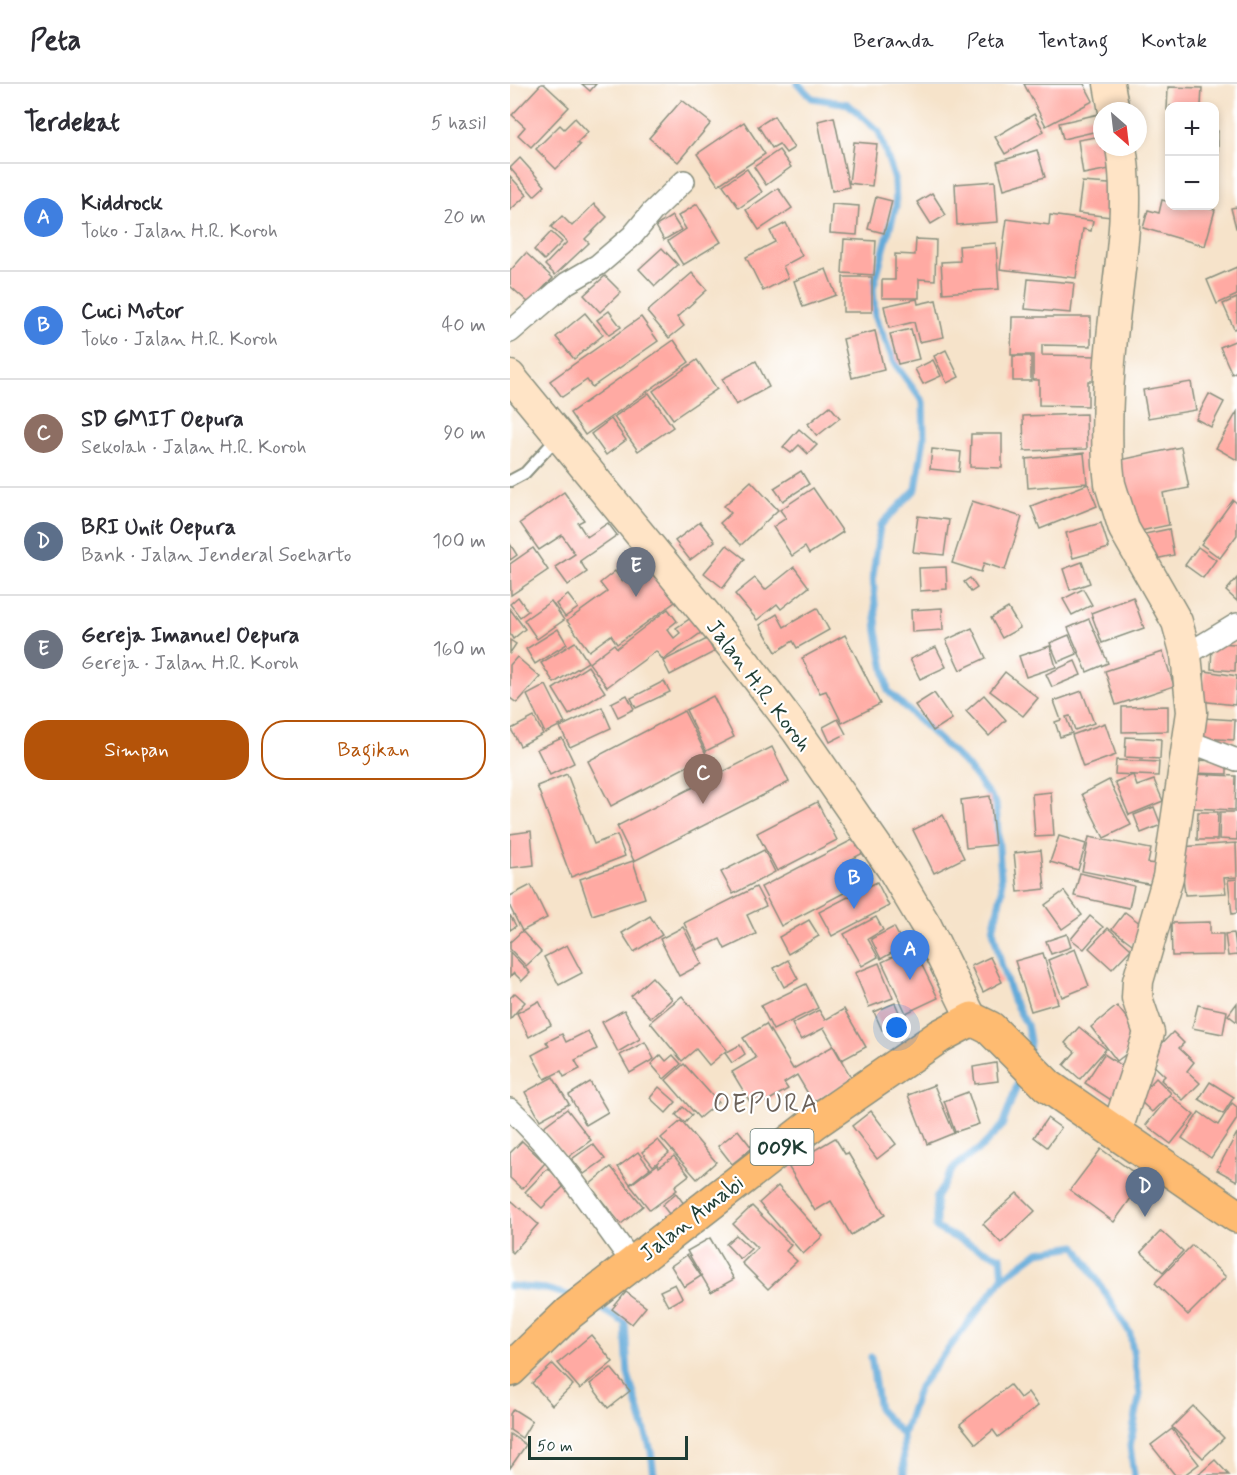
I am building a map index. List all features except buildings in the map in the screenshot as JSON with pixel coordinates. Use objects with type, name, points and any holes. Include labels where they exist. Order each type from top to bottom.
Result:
[{"type":"main road","points":[[972,1019],[990,1028],[1048,1086],[1237,1216]]},
{"type":"main road","name":"Jalan Amabi","points":[[510,1370],[569,1313],[823,1116],[940,1036],[972,1019]]},
{"type":"street","points":[[1109,84],[1112,102]]},
{"type":"street","points":[[1116,1133],[1149,1033],[1137,998],[1138,981],[1168,877],[1192,712],[1186,655],[1177,622],[1124,529],[1110,484],[1108,465],[1112,340],[1124,239],[1125,183],[1122,156]]},
{"type":"street","points":[[510,332],[567,283],[598,265],[632,236],[652,212],[684,181]]},
{"type":"street","name":"Jalan H.R. Koroh","points":[[510,376],[744,661],[797,731],[893,870],[927,927],[972,1019]]},
{"type":"street","points":[[1186,655],[1237,624]]},
{"type":"street","points":[[1188,741],[1237,760]]},
{"type":"street","points":[[510,1109],[530,1127],[561,1163],[632,1262]]},
{"type":"lane","points":[[510,481],[525,473],[559,436]]},
{"type":"waterway","points":[[798,84],[812,98],[848,104],[879,132],[895,180],[896,206],[873,288],[875,316],[895,364],[923,402],[924,438],[916,489],[880,526],[873,575],[877,631],[888,691],[968,767],[996,804],[1002,891],[993,930],[1013,1000],[1027,1025],[1030,1041],[1029,1053]]},
{"type":"waterway","points":[[904,1475],[903,1435],[919,1387],[1003,1278],[1001,1257],[936,1228],[936,1198],[954,1167],[982,1147],[1002,1126],[1022,1072]]},
{"type":"waterway","points":[[1003,1278],[1038,1252],[1076,1246],[1130,1333],[1140,1394],[1130,1446],[1134,1475]]},
{"type":"waterway","points":[[510,1286],[546,1289],[575,1297]]},
{"type":"waterway","points":[[594,1304],[625,1323],[628,1374],[651,1451],[654,1475]]},
{"type":"waterway","points":[[871,1357],[879,1410],[903,1435]]},
{"type":"place","name":"Gereja Imanuel Oepura","points":[[636,597]]},
{"type":"place","name":"SD GMIT Oepura","points":[[703,804]]},
{"type":"place","name":"Cuci Motor","points":[[854,909]]},
{"type":"place","name":"Kiddrock","points":[[910,980]]},
{"type":"place","name":"BRI Unit Oepura","points":[[1145,1217]]},
{"type":"district","name":"OEPURA","points":[[766,1103]]}]
